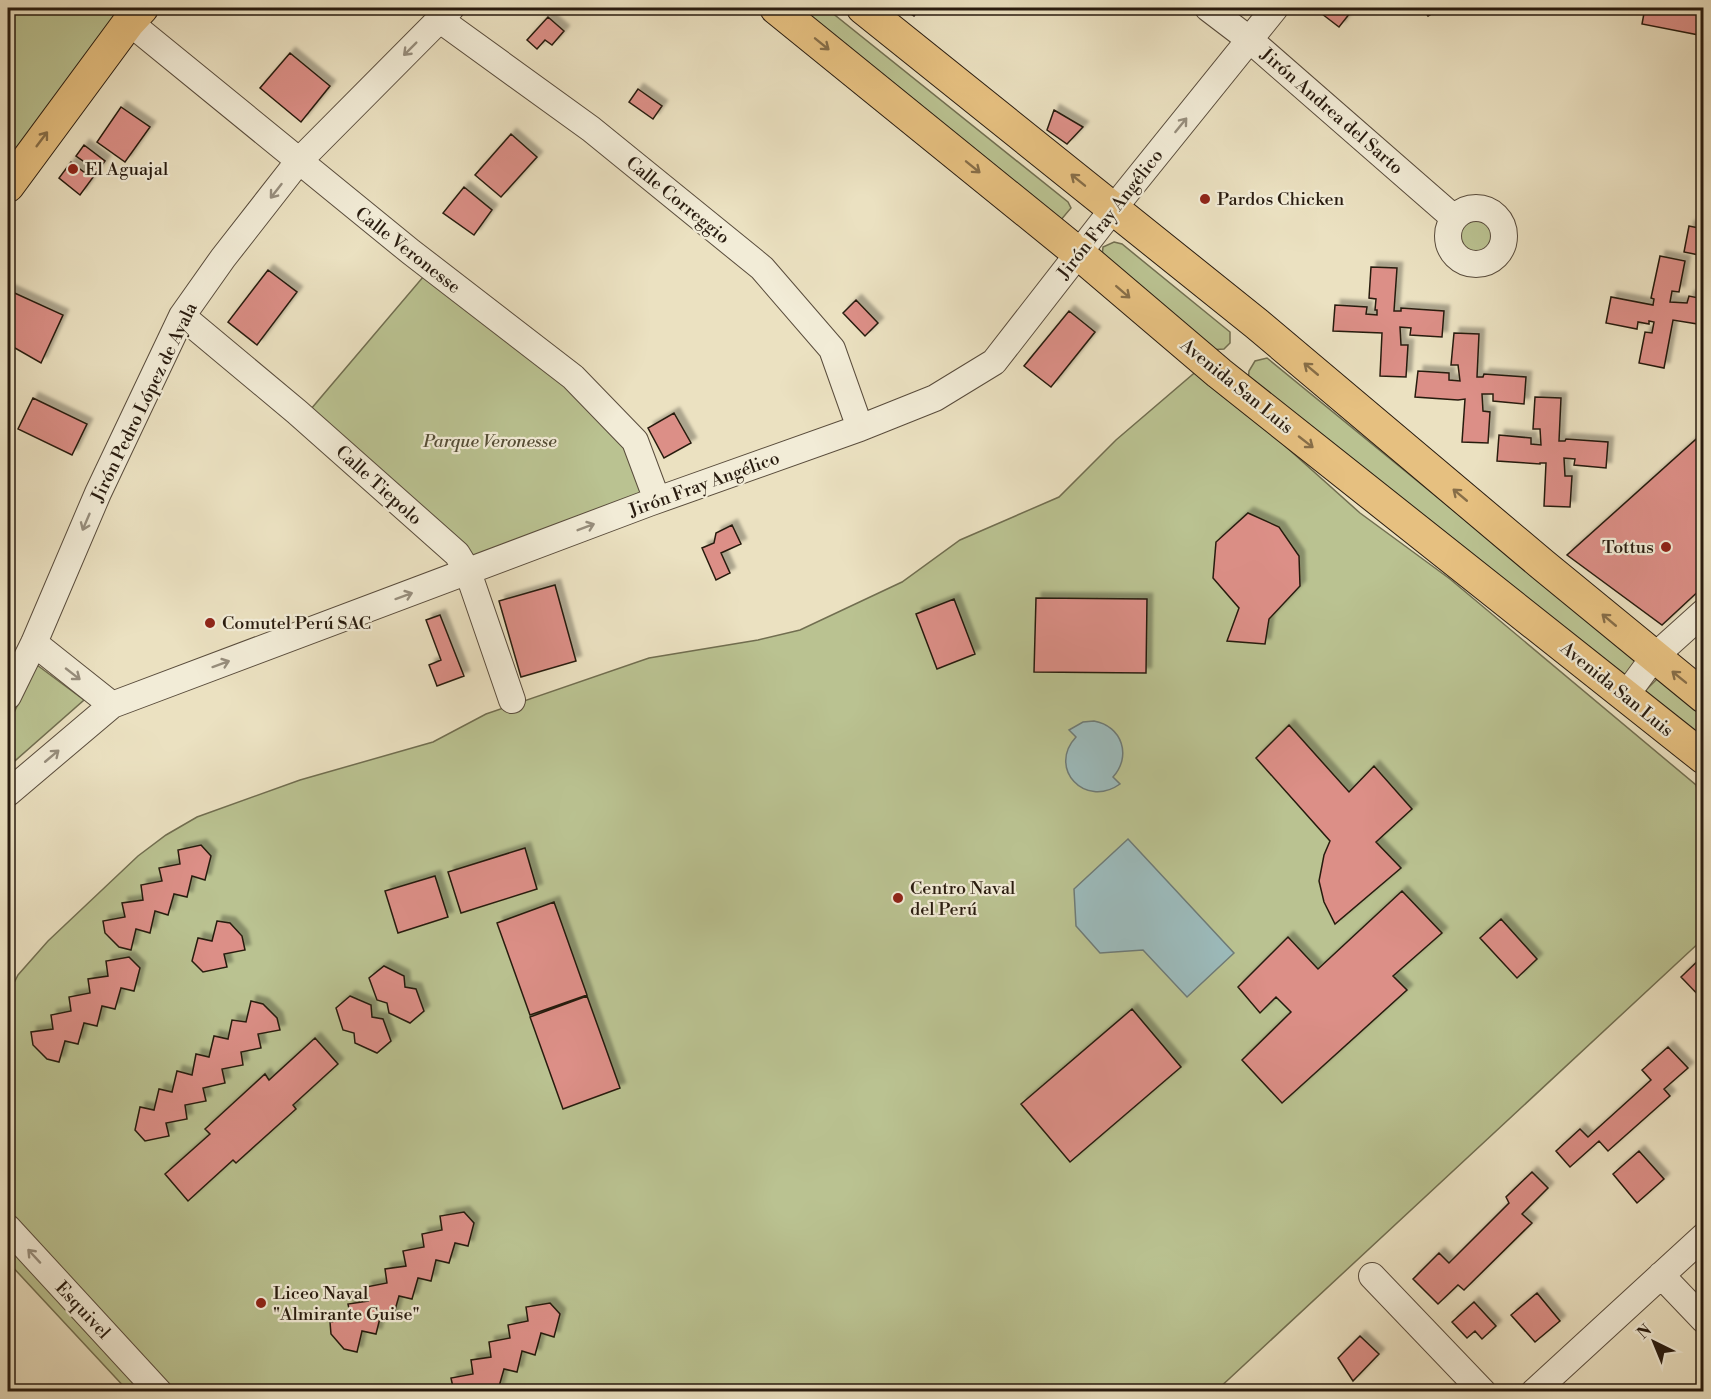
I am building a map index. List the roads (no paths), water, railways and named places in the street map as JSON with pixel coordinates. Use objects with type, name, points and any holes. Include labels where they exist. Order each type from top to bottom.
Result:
[{"type":"main road","name":"Avenida San Luis","points":[[776,8],[1078,253],[1219,373],[1704,758]]},
{"type":"main road","points":[[862,8],[1257,324],[1704,697]]},
{"type":"main road","points":[[8,186],[136,15]]},
{"type":"street","name":"Jirón Andrea del Sarto","points":[[1208,8],[1250,40],[1454,218]]},
{"type":"street","name":"Jirón Fray Angélico","points":[[8,793],[112,705],[657,500],[860,428],[935,398],[994,362],[1078,253],[1275,8]]},
{"type":"street","name":"Jirón Pedro López de Ayala","points":[[8,696],[34,644],[98,493],[182,316],[223,258],[298,162],[445,13]]},
{"type":"street","name":"Calle Correggio","points":[[445,13],[762,268],[832,350],[860,428]]},
{"type":"street","name":"Calle Veronesse","points":[[136,15],[298,162],[573,377],[635,441],[657,500]]},
{"type":"street","name":"Calle Tiepolo","points":[[182,316],[297,412],[457,554],[468,572],[512,700]]},
{"type":"street","points":[[1626,695],[1654,657],[1704,612]]},
{"type":"street","points":[[34,644],[112,705]]},
{"type":"street","name":"Esquivel","points":[[8,1228],[159,1392]]},
{"type":"street","points":[[1534,1392],[1704,1236]]},
{"type":"street","points":[[1661,1275],[1704,1320]]},
{"type":"street","points":[[1372,1276],[1483,1392]]},
{"type":"water","points":[[1094,721],[1104,724],[1117,735],[1123,751],[1119,769],[1113,777],[1120,784],[1107,790],[1094,792],[1074,782],[1068,772],[1066,761],[1068,749],[1076,737],[1069,730],[1083,722]]},
{"type":"water","points":[[1128,839],[1234,953],[1187,997],[1143,950],[1100,953],[1076,926],[1074,889]]},
{"type":"place","name":"El Aguajal","points":[[73,169]]},
{"type":"place","name":"Pardos Chicken","points":[[1205,199]]},
{"type":"place","name":"Tottus","points":[[1666,547]]},
{"type":"place","name":"Comutel Perú SAC","points":[[210,623]]},
{"type":"place","name":"Centro Naval del Perú","points":[[898,898]]},
{"type":"place","name":"Liceo Naval \"Almirante Guise\"","points":[[261,1303]]},
{"type":"park label","name":"Parque Veronesse","points":[[490,441]]}]
